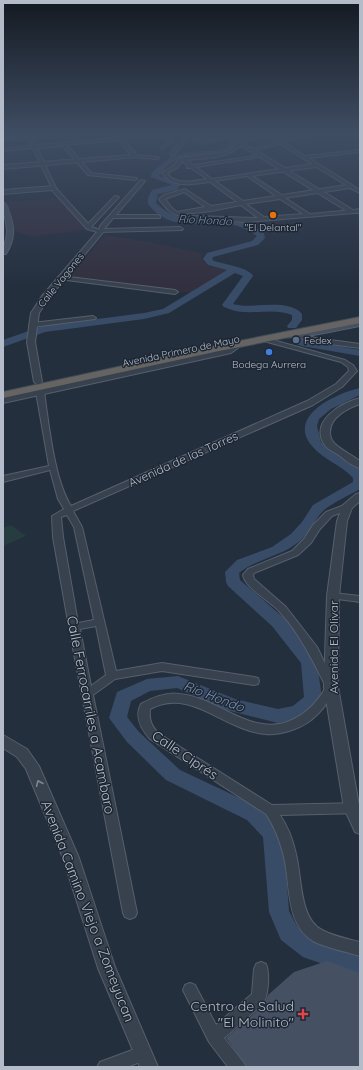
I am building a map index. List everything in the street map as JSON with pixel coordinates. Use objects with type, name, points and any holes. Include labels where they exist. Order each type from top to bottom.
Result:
[{"type":"highway","name":"Avenida Primero de Mayo","points":[[3,389],[39,387],[200,346],[360,314]]},
{"type":"highway","name":"Avenida Primero de Mayo","points":[[3,395],[238,344],[284,335],[304,333],[360,320]]},
{"type":"main road","points":[[3,204],[12,232],[3,252]]},
{"type":"main road","name":"Avenida Primero de Mayo","points":[[304,333],[360,324]]},
{"type":"street","points":[[52,185],[88,227],[94,230],[180,229]]},
{"type":"street","points":[[101,231],[102,227],[140,185]]},
{"type":"street","points":[[182,185],[221,218]]},
{"type":"street","points":[[193,185],[185,187],[162,199],[170,209],[176,213],[192,218],[249,220],[360,211]]},
{"type":"street","points":[[218,185],[262,218]]},
{"type":"street","points":[[264,185],[308,215]]},
{"type":"street","points":[[308,185],[352,212]]},
{"type":"street","points":[[176,213],[350,186],[360,192]]},
{"type":"street","points":[[3,192],[54,188]]},
{"type":"street","points":[[88,227],[117,197]]},
{"type":"street","points":[[112,216],[158,217]]},
{"type":"street","name":"Calle Vagones","points":[[68,509],[62,499],[54,467],[39,387],[31,330],[38,305],[101,231]]},
{"type":"street","points":[[61,278],[175,292]]},
{"type":"street","points":[[31,330],[93,318]]},
{"type":"street","points":[[304,333],[314,340],[360,346]]},
{"type":"street","name":"Avenida de las Torres","points":[[56,516],[68,509],[310,403],[348,379],[353,371],[351,366],[343,361],[262,339]]},
{"type":"street","name":"Avenida Primero de Mayo","points":[[3,400],[39,387],[228,351],[238,344]]},
{"type":"street","points":[[360,401],[347,405],[334,414],[327,424],[326,439],[330,444],[360,465]]},
{"type":"street","points":[[3,479],[54,467]]},
{"type":"street","points":[[331,687],[313,650],[287,614],[249,580],[248,575],[251,571],[295,553],[308,541],[316,527],[329,514],[347,507],[360,496]]},
{"type":"street","name":"Avenida El Olivar","points":[[347,507],[342,522],[333,596],[331,687],[360,827]]},
{"type":"street","name":"Calle Ferrocarriles a Acambaro","points":[[68,509],[78,527],[112,676]]},
{"type":"street","name":"Calle Ferrocarriles a Acambaro","points":[[56,516],[58,536],[74,627],[130,913]]},
{"type":"street","points":[[333,596],[360,599]]},
{"type":"street","points":[[74,627],[100,622]]},
{"type":"street","points":[[87,694],[112,676],[162,666],[254,681]]},
{"type":"street","name":"Calle Ciprés","points":[[331,687],[320,706],[303,721],[274,731],[253,728],[186,699],[168,698],[154,702],[146,707],[143,717],[145,728],[154,736],[270,810],[282,829],[290,854],[300,915],[307,927],[318,936],[360,949]]},
{"type":"street","name":"Avenida Camino Viejo a Zomeyucan","points":[[4,742],[22,753],[32,766],[71,858],[107,968],[146,1060]]},
{"type":"street","points":[[270,810],[356,808]]},
{"type":"street","points":[[214,1037],[259,998],[261,969]]},
{"type":"street","points":[[190,990],[214,1037],[238,1067]]},
{"type":"street","points":[[105,1067],[146,1060]]},
{"type":"shaded area","points":[[59,198],[86,229],[34,237],[15,231],[5,202]]},
{"type":"shaded area","points":[[105,235],[149,242],[201,253],[201,258],[208,266],[231,270],[191,293],[69,276]]},
{"type":"green space","points":[[11,525],[26,536],[3,546],[3,528]]},
{"type":"building","name":"Centro de Salud \"El Molinito\"","points":[[327,961],[360,973],[360,1067],[247,1067],[226,1038],[265,1004],[268,995],[294,972]]},
{"type":"waterway","name":"Río Hondo","points":[[176,185],[174,188],[155,192],[152,198],[152,204],[166,216],[189,222],[238,223],[250,227],[261,235],[261,238],[255,243],[210,255],[207,259],[211,263],[234,269]]},
{"type":"waterway","points":[[3,344],[43,329],[144,316],[166,311],[234,269]]},
{"type":"waterway","name":"Río Hondo","points":[[234,269],[247,273],[248,276],[227,305],[244,309],[279,308],[288,310],[297,314],[297,320],[292,326]]},
{"type":"waterway","name":"Río Hondo","points":[[297,341],[306,344],[360,353]]},
{"type":"waterway","name":"Río Hondo","points":[[360,391],[327,406],[313,419],[311,426],[312,436],[316,444],[345,463],[355,472],[360,477],[359,484],[318,508],[307,525],[296,537],[277,550],[242,563],[232,572],[233,582],[278,622],[292,638],[309,662],[313,699],[298,712],[278,716],[232,705],[178,682],[147,685],[123,697],[118,718],[133,737],[173,775],[254,814],[273,834],[279,912],[289,933],[311,950],[360,966]]},
{"type":"place","name":"\"El Delantal\"","points":[[273,215]]},
{"type":"place","name":"Fedex","points":[[296,340]]},
{"type":"place","name":"Bodega Aurrera","points":[[269,352]]},
{"type":"place","name":"Centro de Salud \"El Molinito\"","points":[[303,1014]]}]
